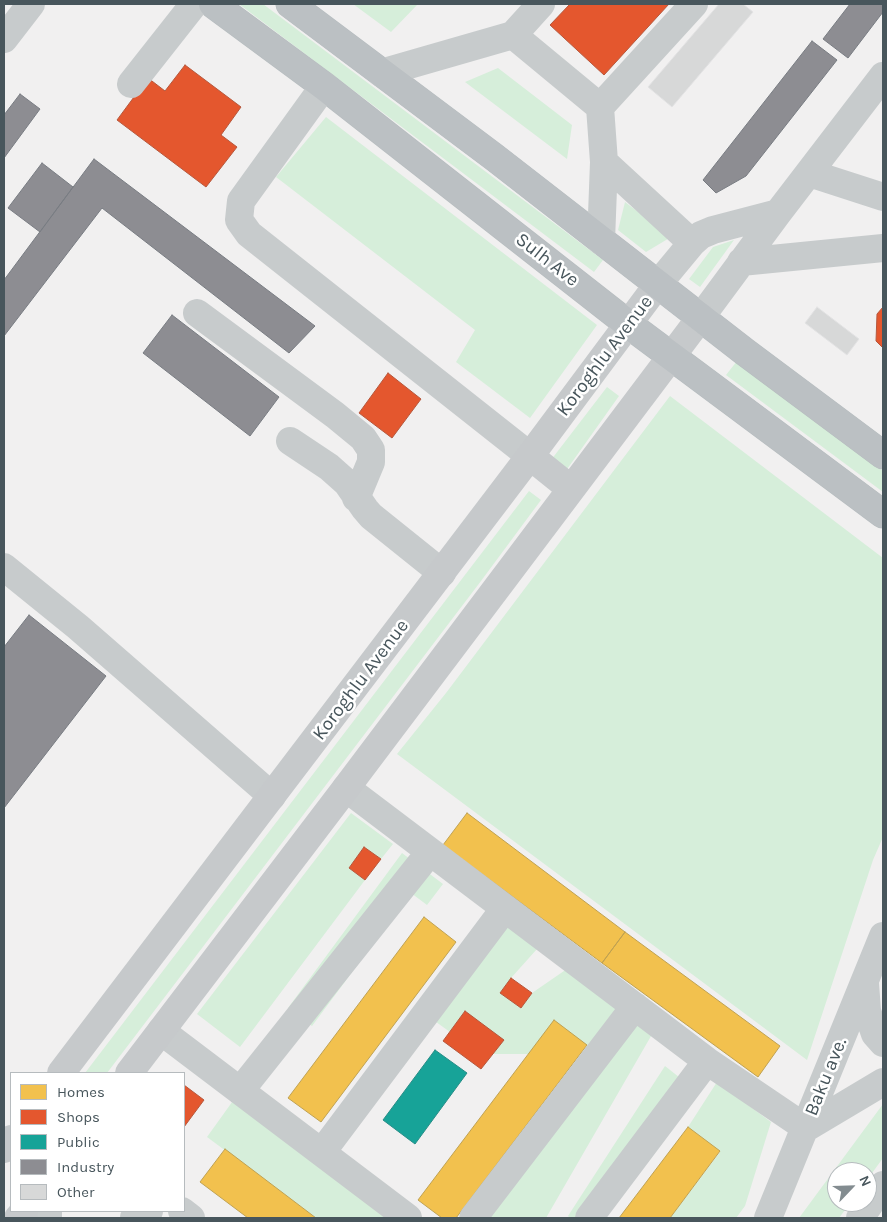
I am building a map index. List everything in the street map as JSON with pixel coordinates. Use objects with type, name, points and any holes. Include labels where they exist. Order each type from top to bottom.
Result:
[{"type":"highway","name":"Sulh Ave","points":[[213,4],[324,86],[628,324],[883,514]]},
{"type":"highway","points":[[290,4],[494,157],[883,455]]},
{"type":"main road","name":"Koroghlu Avenue","points":[[62,1072],[442,573],[658,284]]},
{"type":"main road","points":[[130,1072],[701,317]]},
{"type":"main road","points":[[530,456],[571,490]]},
{"type":"street","points":[[4,39],[31,4]]},
{"type":"street","points":[[130,84],[194,4]]},
{"type":"street","points":[[381,73],[513,35],[542,4]]},
{"type":"street","points":[[600,107],[694,4]]},
{"type":"street","points":[[513,35],[600,107],[604,162],[601,240]]},
{"type":"street","points":[[701,317],[883,76]]},
{"type":"street","points":[[324,86],[241,202],[239,220],[249,234],[530,456]]},
{"type":"street","points":[[604,162],[692,243]]},
{"type":"street","points":[[809,173],[883,197]]},
{"type":"street","points":[[658,284],[692,243],[702,235],[712,230],[778,213]]},
{"type":"street","points":[[741,262],[883,248]]},
{"type":"street","points":[[196,314],[328,409],[363,438],[371,450],[371,462],[356,498]]},
{"type":"street","points":[[290,441],[329,466],[347,483],[356,498],[371,516],[442,573]]},
{"type":"street","points":[[4,567],[78,627],[272,796]]},
{"type":"street","points":[[346,788],[707,1061],[806,1128],[883,1082]]},
{"type":"street","points":[[240,1091],[430,852]]},
{"type":"street","points":[[322,1152],[505,908]]},
{"type":"street","name":"Baku ave.","points":[[768,1218],[883,936]]},
{"type":"street","points":[[865,979],[867,1011],[875,1034],[883,1043]]},
{"type":"street","points":[[473,1218],[635,1006]]},
{"type":"street","points":[[161,1031],[408,1218]]},
{"type":"street","points":[[589,1218],[707,1061]]},
{"type":"street","points":[[860,1218],[883,1185]]},
{"type":"street","points":[[134,1218],[146,1212]]},
{"type":"green space","points":[[239,4],[263,4],[603,260],[594,272]]},
{"type":"green space","points":[[353,4],[418,4],[391,32]]},
{"type":"green space","points":[[498,68],[572,125],[567,159],[465,82]]},
{"type":"green space","points":[[326,117],[597,325],[530,418],[456,362],[475,330],[276,177]]},
{"type":"green space","points":[[625,202],[671,237],[646,252],[618,230]]},
{"type":"green space","points":[[734,240],[700,287],[689,279],[713,247]]},
{"type":"green space","points":[[737,361],[883,471],[883,492],[726,375]]},
{"type":"green space","points":[[607,387],[619,396],[565,472],[551,460]]},
{"type":"green space","points":[[670,396],[883,558],[883,837],[873,860],[807,1060],[397,754],[446,693]]},
{"type":"green space","points":[[529,491],[541,500],[108,1072],[86,1072]]},
{"type":"green space","points":[[351,813],[393,844],[381,859],[364,847],[349,868],[365,880],[240,1047],[197,1014]]},
{"type":"green space","points":[[402,853],[443,884],[427,905],[411,893],[312,1026],[288,1008]]},
{"type":"green space","points":[[505,908],[546,939],[500,993],[521,1008],[532,993],[577,962],[658,1024],[546,1218],[485,1218],[602,1054],[587,1045],[529,1054],[493,1054],[465,1011],[450,1032],[425,1014]]},
{"type":"green space","points":[[665,1066],[689,1085],[589,1218],[570,1218],[568,1216]]},
{"type":"green space","points":[[717,1082],[771,1122],[745,1206],[736,1218],[670,1218],[720,1152],[688,1127]]},
{"type":"green space","points":[[240,1091],[408,1218],[316,1218],[207,1137]]},
{"type":"green space","points":[[883,1104],[883,1158],[877,1166],[877,1162],[840,1162]]},
{"type":"green space","points":[[827,1180],[827,1212],[844,1212],[839,1218],[799,1218]]},
{"type":"building: Homes","points":[[467,813],[625,932],[602,963],[443,845]]},
{"type":"building: Homes","points":[[424,917],[456,942],[321,1122],[288,1098]]},
{"type":"building: Homes","points":[[625,932],[780,1046],[758,1077],[602,963]]},
{"type":"building: Homes","points":[[554,1020],[587,1045],[456,1218],[442,1218],[418,1200]]},
{"type":"building: Homes","points":[[688,1127],[720,1151],[670,1218],[619,1218]]},
{"type":"building: Homes","points":[[225,1149],[316,1218],[248,1218],[200,1182]]},
{"type":"building: Shops","points":[[570,4],[669,4],[604,75],[550,25]]},
{"type":"building: Shops","points":[[185,65],[241,107],[221,135],[237,147],[206,187],[117,120],[148,78],[165,91]]},
{"type":"building: Shops","points":[[883,307],[883,348],[876,341],[877,314]]},
{"type":"building: Shops","points":[[388,373],[421,399],[392,438],[359,413]]},
{"type":"building: Shops","points":[[364,847],[381,859],[365,880],[349,868]]},
{"type":"building: Shops","points":[[511,978],[532,993],[521,1008],[500,993]]},
{"type":"building: Shops","points":[[465,1011],[504,1040],[481,1069],[443,1041]]},
{"type":"building: Shops","points":[[185,1086],[204,1100],[185,1126]]},
{"type":"building: Public","points":[[435,1050],[467,1073],[415,1144],[383,1120]]},
{"type":"building: Industry","points":[[850,4],[883,4],[883,12],[848,58],[823,39]]},
{"type":"building: Industry","points":[[812,41],[837,60],[746,176],[716,193],[703,180]]},
{"type":"building: Industry","points":[[20,94],[40,109],[4,158],[4,115]]},
{"type":"building: Industry","points":[[94,159],[315,326],[289,353],[102,208],[4,336],[4,280]]},
{"type":"building: Industry","points":[[42,163],[73,187],[40,232],[8,208]]},
{"type":"building: Industry","points":[[172,315],[279,397],[250,436],[143,353]]},
{"type":"building: Industry","points":[[29,615],[106,676],[4,808],[4,647]]},
{"type":"building: Other","points":[[719,4],[743,4],[753,12],[672,107],[648,87]]},
{"type":"building: Other","points":[[817,307],[859,339],[847,355],[805,323]]}]
